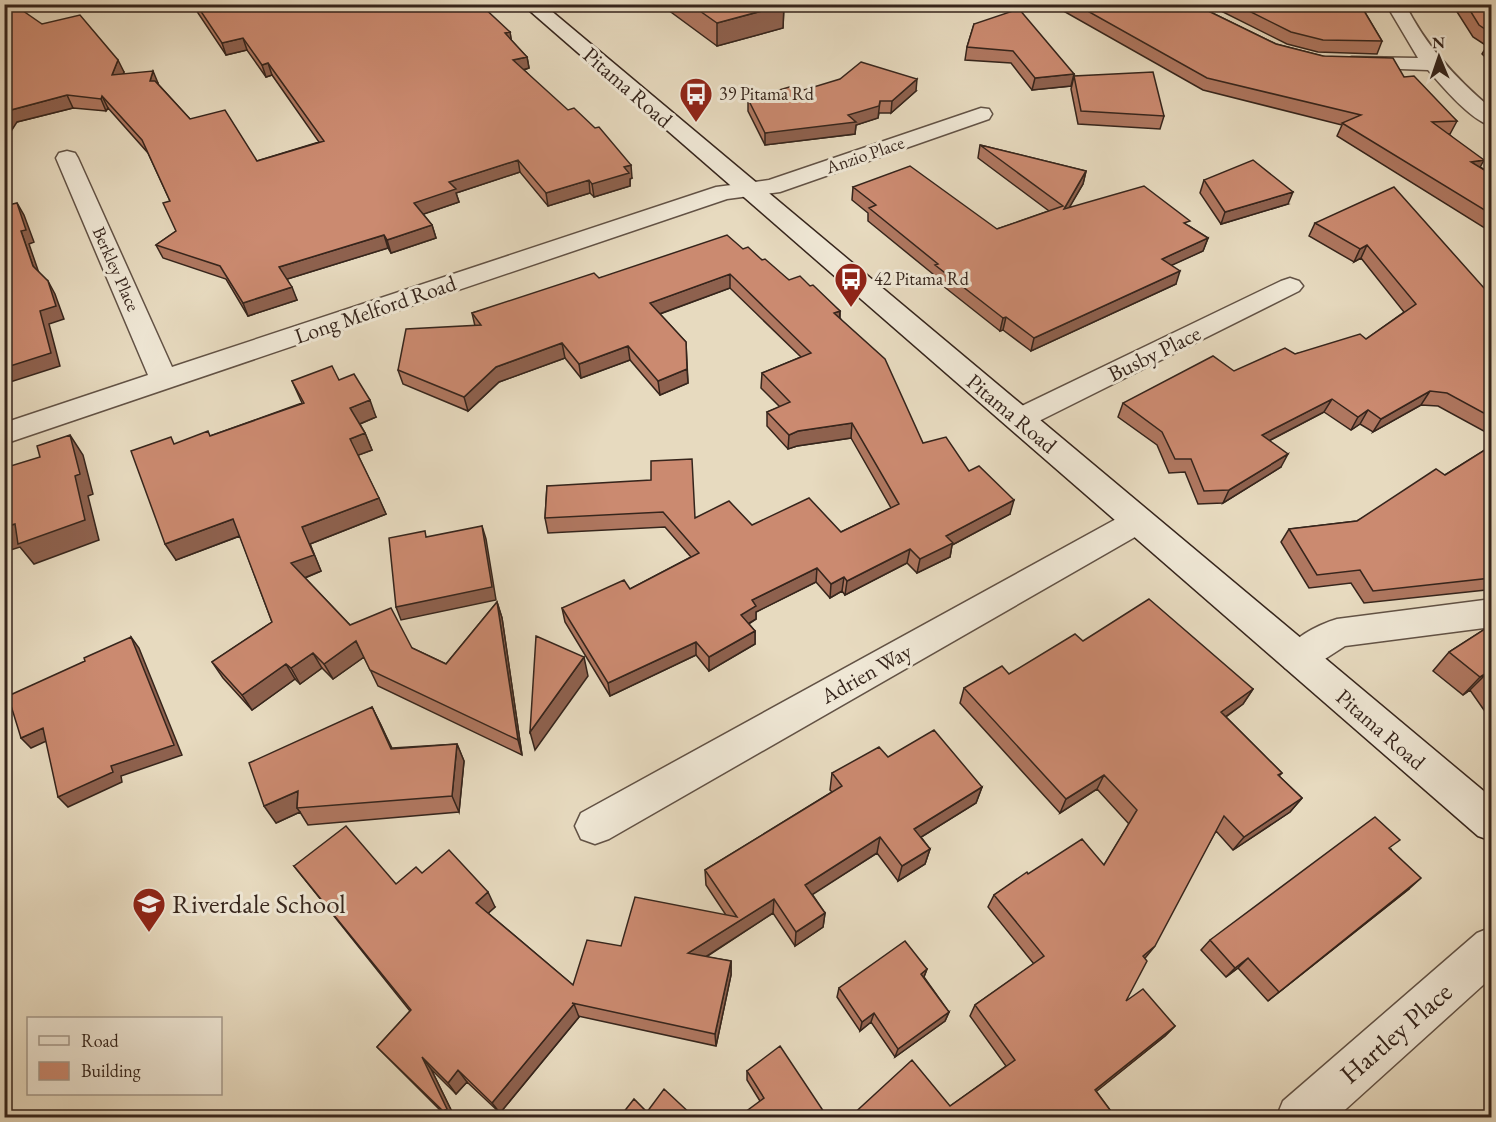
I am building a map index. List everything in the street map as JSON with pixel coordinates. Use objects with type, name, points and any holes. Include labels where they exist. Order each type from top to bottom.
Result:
[{"type":"street","name":"Pitama Road","points":[[531,4],[1491,823]]},
{"type":"street","points":[[1395,4],[1418,44],[1434,64],[1491,120]]},
{"type":"street","points":[[1337,62],[1434,64]]},
{"type":"street","name":"Anzio Place","points":[[747,189],[772,187],[981,114]]},
{"type":"street","name":"Berkley Place","points":[[67,158],[164,380]]},
{"type":"street","name":"Long Melford Road","points":[[4,434],[724,192],[747,189]]},
{"type":"street","name":"Busby Place","points":[[1019,419],[1290,286]]},
{"type":"street","name":"Adrien Way","points":[[595,826],[1138,521]]},
{"type":"street","points":[[1299,657],[1337,633],[1491,613]]},
{"type":"street","name":"Hartley Place","points":[[1300,1118],[1491,948]]},
{"type":"building","points":[[4,4],[13,4],[42,24],[80,15],[118,60],[112,75],[153,71],[150,81],[155,81],[190,119],[225,110],[257,161],[324,141],[268,63],[262,65],[243,38],[222,43],[196,4],[268,4],[276,8],[289,4],[480,4],[510,32],[505,33],[527,57],[513,60],[568,110],[574,108],[595,128],[599,127],[631,165],[624,167],[629,173],[592,184],[589,180],[546,193],[518,160],[449,182],[456,189],[414,203],[432,225],[387,240],[384,235],[279,267],[292,287],[243,303],[220,266],[156,245],[176,231],[163,203],[170,201],[142,140],[102,96],[101,99],[67,95],[11,110],[4,119]]},
{"type":"building","points":[[690,4],[782,4],[784,5],[717,23]]},
{"type":"building","points":[[1075,4],[1194,4],[1276,44],[1323,56],[1393,58],[1404,77],[1414,76],[1457,121],[1432,122],[1484,160],[1471,162],[1491,174],[1491,214],[1342,123],[1361,115],[1207,78]]},
{"type":"building","points":[[1235,4],[1360,4],[1382,41],[1323,40],[1291,32]]},
{"type":"building","points":[[1466,4],[1491,4],[1491,33],[1479,25]]},
{"type":"building","points":[[1019,9],[1074,74],[1035,78],[1013,51],[967,47],[974,24]]},
{"type":"building","points":[[861,62],[917,79],[892,101],[880,101],[879,106],[848,115],[856,122],[765,133],[748,99],[796,85],[804,90],[840,79]]},
{"type":"building","points":[[1153,72],[1164,116],[1081,111],[1074,76]]},
{"type":"building","points":[[980,145],[1086,171],[1064,209],[1144,186],[1190,221],[1184,223],[1208,238],[1162,259],[1180,271],[1034,338],[1006,317],[1003,318],[935,265],[938,264],[869,208],[876,205],[853,187],[910,166],[997,229],[1063,206]]},
{"type":"building","points":[[1253,160],[1293,192],[1225,212],[1204,180]]},
{"type":"building","points":[[1394,187],[1484,288],[1491,287],[1491,417],[1447,393],[1430,391],[1381,419],[1368,410],[1358,417],[1332,399],[1262,435],[1288,454],[1229,490],[1204,491],[1191,459],[1175,459],[1162,432],[1123,403],[1213,356],[1234,371],[1285,348],[1295,354],[1360,334],[1366,339],[1416,304],[1367,245],[1360,249],[1315,223]]},
{"type":"building","points":[[17,203],[26,230],[21,231],[33,266],[48,281],[56,306],[40,311],[51,353],[4,368],[4,206]]},
{"type":"building","points":[[727,235],[743,249],[748,247],[762,260],[765,259],[789,280],[800,276],[810,286],[813,285],[840,311],[834,313],[885,359],[923,443],[946,437],[969,471],[979,466],[1014,500],[946,536],[953,543],[920,559],[910,549],[847,581],[844,577],[831,584],[817,568],[752,600],[756,606],[741,615],[755,631],[709,657],[696,642],[608,683],[562,608],[624,580],[630,589],[699,553],[663,512],[545,518],[547,486],[651,480],[651,461],[692,459],[695,518],[729,501],[752,525],[809,498],[841,532],[899,504],[852,423],[798,431],[789,435],[767,412],[790,402],[762,373],[811,353],[730,274],[650,303],[686,342],[687,369],[658,381],[628,346],[579,364],[562,343],[496,367],[464,397],[398,370],[406,329],[481,325],[472,313],[594,273],[599,278]]},
{"type":"building","points":[[332,366],[339,380],[354,374],[370,400],[350,408],[365,433],[350,439],[379,498],[302,527],[314,555],[291,563],[350,625],[391,608],[412,648],[446,664],[497,602],[518,740],[370,670],[356,641],[324,664],[313,653],[291,668],[286,664],[242,695],[212,662],[272,622],[233,519],[165,544],[131,451],[171,437],[174,444],[208,431],[210,436],[304,403],[292,381]]},
{"type":"building","points":[[70,435],[80,474],[75,476],[85,520],[18,544],[15,524],[4,527],[4,468],[40,457],[37,446]]},
{"type":"building","points":[[1491,446],[1491,578],[1373,591],[1360,570],[1317,575],[1289,529],[1357,521],[1436,469],[1445,475]]},
{"type":"building","points":[[482,526],[492,587],[396,607],[389,538],[425,531],[426,537]]},
{"type":"building","points":[[1149,599],[1253,689],[1221,712],[1282,773],[1278,775],[1302,798],[1244,837],[1224,816],[1155,946],[1143,956],[1147,961],[1126,1001],[1143,989],[1175,1026],[1095,1090],[1113,1114],[1109,1118],[1055,1118],[1053,1114],[1048,1118],[849,1118],[912,1060],[950,1106],[1015,1060],[975,1005],[1044,956],[994,895],[1082,839],[1104,865],[1137,810],[1104,775],[1066,799],[964,688],[1002,666],[1009,674],[1075,634],[1083,641]]},
{"type":"building","points":[[1491,625],[1491,677],[1488,672],[1480,677],[1449,652]]},
{"type":"building","points":[[536,636],[584,657],[530,732]]},
{"type":"building","points":[[131,637],[174,745],[111,766],[113,772],[58,797],[43,728],[21,738],[8,696]]},
{"type":"building","points":[[372,707],[391,749],[457,744],[452,796],[297,808],[298,791],[264,806],[249,763]]},
{"type":"building","points":[[934,730],[982,787],[914,829],[930,849],[902,866],[880,837],[805,885],[825,913],[796,932],[774,899],[688,953],[731,961],[715,1034],[572,1003],[574,1004],[492,1103],[458,1070],[448,1083],[422,1057],[447,1109],[443,1111],[377,1047],[411,1010],[294,866],[346,826],[396,884],[416,867],[422,873],[449,850],[488,892],[476,903],[573,985],[587,940],[621,946],[635,897],[737,917],[705,870],[842,786],[832,773],[879,747],[888,757]]},
{"type":"building","points":[[1375,817],[1400,840],[1389,848],[1421,878],[1279,992],[1248,958],[1235,968],[1210,940]]},
{"type":"building","points":[[905,941],[927,969],[921,974],[949,1012],[898,1049],[874,1013],[862,1022],[839,988]]},
{"type":"building","points":[[780,1046],[828,1118],[737,1118],[764,1098],[747,1071]]},
{"type":"building","points":[[664,1089],[695,1118],[619,1118],[634,1099],[647,1112]]},
{"type":"place","name":"39 Pitama Rd","points":[[696,123]]},
{"type":"place","name":"42 Pitama Rd","points":[[851,308]]},
{"type":"place","name":"Riverdale School","points":[[149,933]]}]
